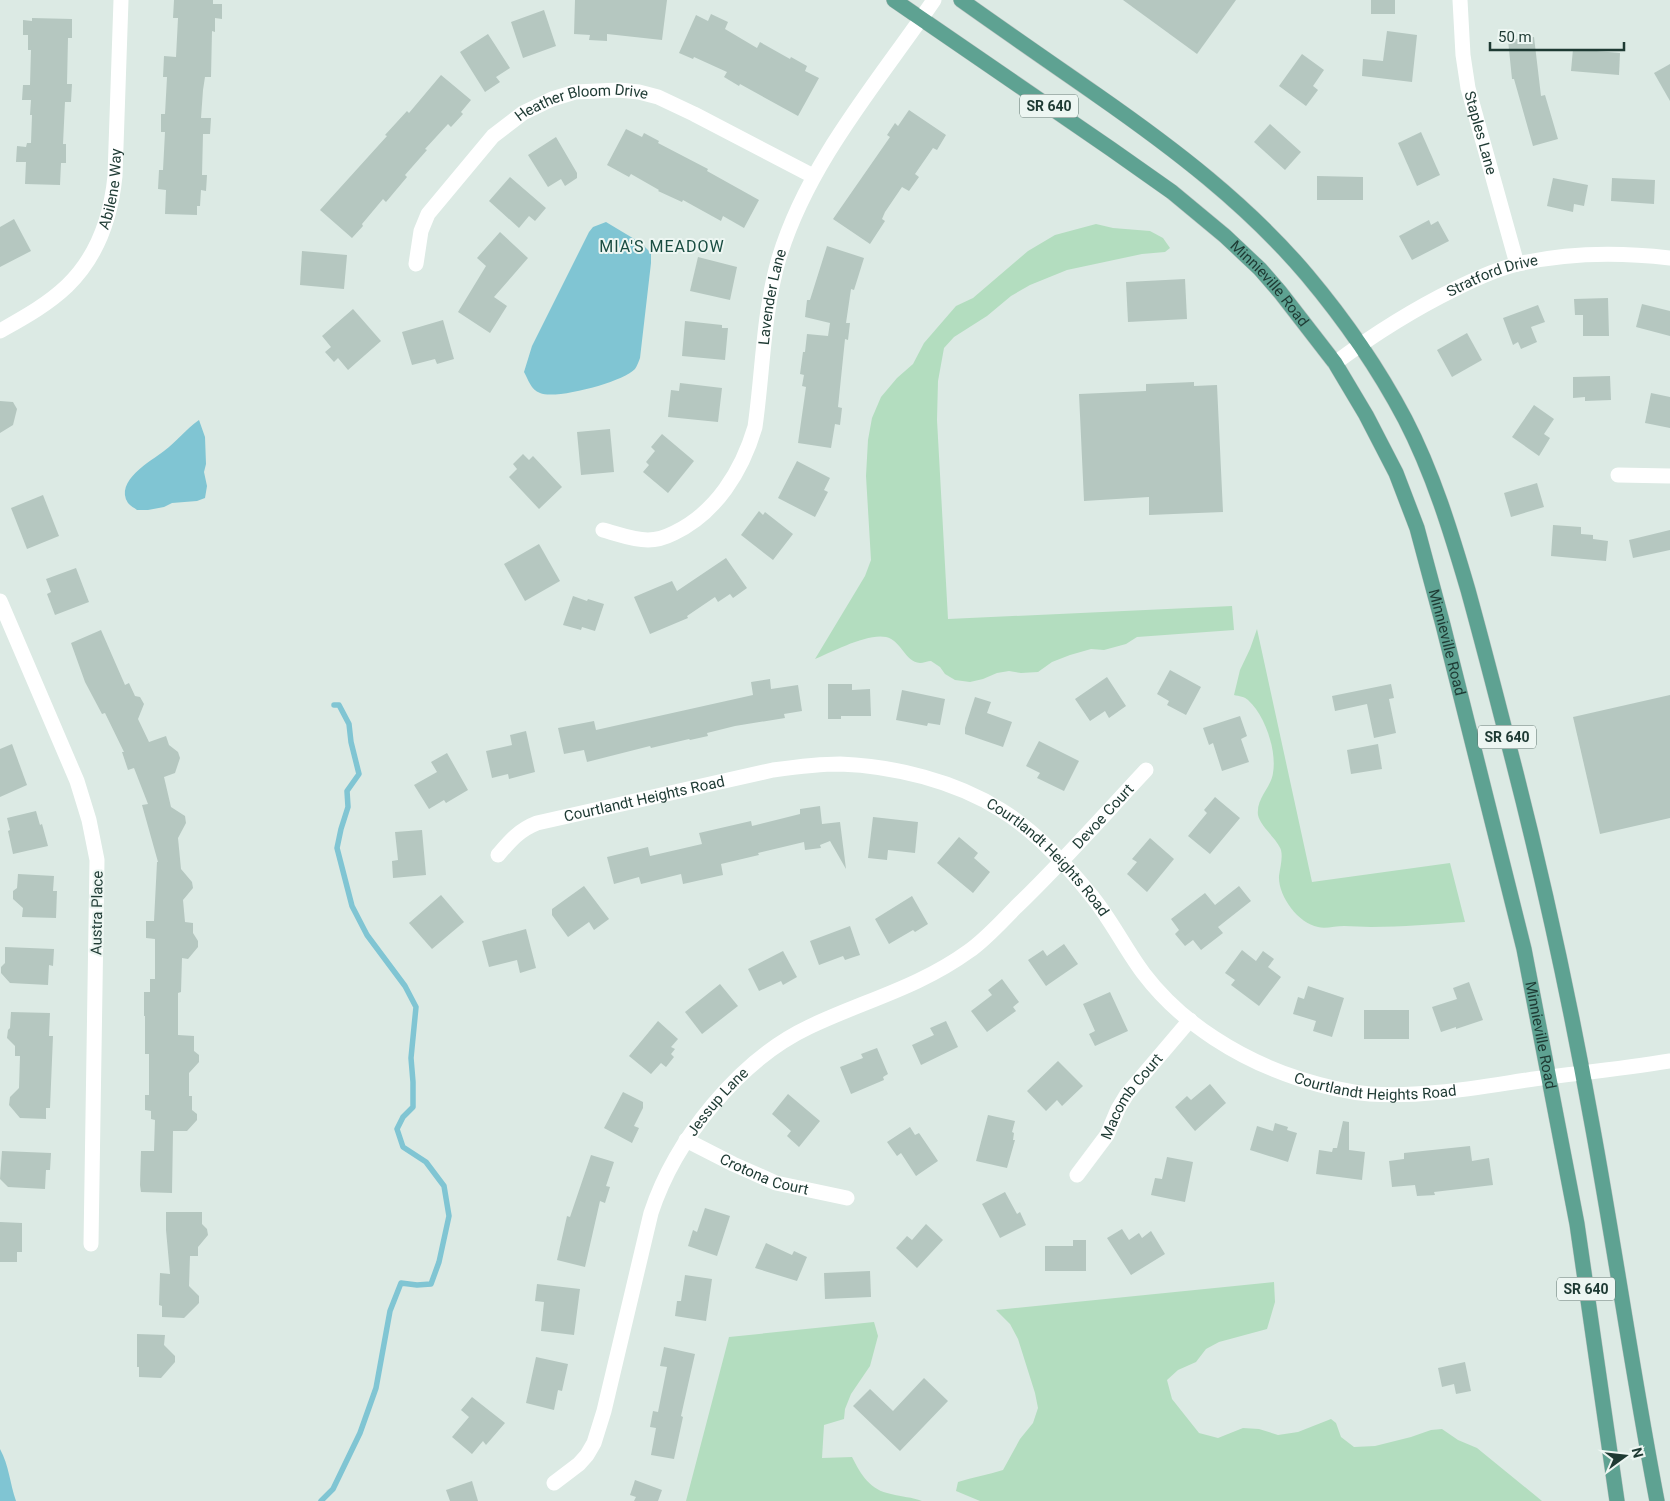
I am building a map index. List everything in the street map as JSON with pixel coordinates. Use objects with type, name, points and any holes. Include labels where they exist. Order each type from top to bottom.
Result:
[{"type":"main road","name":"Minnieville Road","points":[[894,0],[1172,192],[1219,231],[1270,281],[1335,363],[1366,415],[1396,473],[1417,528],[1443,624],[1524,949],[1576,1224],[1617,1501]]},
{"type":"main road","name":"Minnieville Road","points":[[961,0],[1165,143],[1230,197],[1279,244],[1308,276],[1360,345],[1405,419],[1428,472],[1448,526],[1487,660],[1529,821],[1592,1124],[1657,1501]]},
{"type":"street","name":"Abilene Way","points":[[0,331],[46,304],[67,286],[87,259],[104,229],[112,203],[115,176],[121,0]]},
{"type":"street","name":"Lavender Lane","points":[[603,530],[630,538],[648,540],[682,529],[716,501],[735,475],[750,443],[755,427],[769,307],[779,260],[788,233],[813,176],[934,0]]},
{"type":"street","name":"Staples Lane","points":[[1460,0],[1463,55],[1468,88],[1517,264]]},
{"type":"street","name":"Heather Bloom Drive","points":[[416,264],[421,231],[428,214],[492,136],[523,112],[552,99],[575,92],[619,90],[639,92],[658,97],[688,110],[813,176]]},
{"type":"street","name":"Stratford Drive","points":[[1335,363],[1402,318],[1437,298],[1478,277],[1517,264],[1561,255],[1604,253],[1670,258]]},
{"type":"street","points":[[1618,475],[1670,476]]},
{"type":"street","name":"Austra Place","points":[[0,601],[4,619],[77,781],[89,820],[97,860],[91,1244]]},
{"type":"street","name":"Courtlandt Heights Road","points":[[498,855],[515,835],[526,827],[537,824],[774,770],[810,765],[871,766],[929,779],[981,799],[1002,810],[1061,861],[1095,900],[1146,977],[1160,993],[1190,1020],[1232,1049],[1298,1078],[1342,1090],[1369,1094],[1404,1094],[1458,1090],[1670,1061]]},
{"type":"street","name":"Devoe Court","points":[[1061,861],[1146,770]]},
{"type":"street","name":"Jessup Lane","points":[[554,1483],[579,1464],[594,1443],[602,1420],[651,1213],[665,1178],[686,1140],[723,1093],[769,1052],[806,1028],[899,991],[938,971],[970,950],[1041,883],[1061,861]]},
{"type":"street","name":"Macomb Court","points":[[1077,1175],[1107,1136],[1118,1109],[1127,1094],[1190,1020]]},
{"type":"street","name":"Crotona Court","points":[[686,1140],[776,1183],[846,1198]]},
{"type":"green space","points":[[1096,224],[1113,228],[1150,231],[1163,238],[1170,248],[1165,252],[1142,254],[1067,270],[1030,285],[1011,296],[987,316],[954,337],[944,348],[938,381],[937,420],[948,619],[1232,606],[1234,630],[1137,637],[1126,644],[1104,650],[1091,649],[1070,655],[1052,662],[1038,672],[1021,673],[1009,671],[970,682],[955,680],[945,674],[940,667],[931,661],[915,662],[910,659],[896,642],[886,637],[860,640],[815,659],[865,576],[871,560],[866,476],[868,440],[872,418],[881,397],[897,378],[913,364],[924,343],[956,306],[973,298],[1028,251],[1055,235]]},
{"type":"green space","points":[[1257,629],[1312,882],[1450,863],[1465,922],[1321,928],[1303,920],[1286,900],[1282,892],[1279,876],[1281,850],[1262,824],[1258,815],[1259,803],[1270,784],[1273,773],[1274,764],[1271,744],[1260,715],[1254,707],[1245,698],[1234,695],[1240,670]]},
{"type":"green space","points":[[1274,1282],[1275,1302],[1267,1329],[1219,1342],[1206,1349],[1196,1362],[1178,1370],[1167,1380],[1172,1399],[1199,1433],[1218,1438],[1243,1428],[1259,1429],[1278,1435],[1298,1432],[1331,1419],[1336,1423],[1341,1437],[1354,1447],[1375,1446],[1431,1430],[1442,1429],[1458,1440],[1477,1448],[1542,1501],[980,1501],[956,1491],[958,1482],[1003,1470],[1020,1439],[1033,1423],[1038,1408],[1018,1339],[1010,1324],[996,1310]]},
{"type":"green space","points":[[874,1322],[878,1336],[870,1366],[851,1394],[845,1409],[844,1419],[824,1425],[822,1458],[852,1457],[863,1476],[877,1489],[922,1501],[686,1501],[729,1337]]},
{"type":"water","points":[[606,222],[641,243],[651,253],[639,361],[635,369],[628,374],[604,384],[560,394],[548,395],[537,392],[524,372],[532,346],[589,232],[593,227]]},
{"type":"water","points":[[199,420],[205,437],[206,464],[204,472],[207,486],[205,498],[197,501],[172,503],[164,507],[148,510],[137,510],[130,505],[125,495],[126,487],[130,480],[143,466],[169,447]]},
{"type":"water","points":[[0,1449],[5,1461],[16,1501],[0,1501]]},
{"type":"building","points":[[174,0],[213,0],[213,4],[222,4],[222,19],[215,18],[215,32],[212,31],[211,77],[205,77],[203,90],[201,118],[211,118],[210,134],[203,134],[202,175],[207,175],[206,191],[201,190],[200,206],[197,206],[197,215],[165,214],[166,190],[158,189],[159,170],[163,170],[165,132],[161,132],[161,114],[165,114],[167,77],[163,77],[164,56],[176,57],[178,18],[173,18]]},
{"type":"building","points":[[575,0],[667,0],[662,40],[607,34],[607,41],[589,40],[590,35],[574,34]]},
{"type":"building","points":[[1123,0],[1236,0],[1197,54]]},
{"type":"building","points":[[1371,0],[1395,0],[1395,14],[1371,14]]},
{"type":"building","points":[[544,10],[556,46],[523,58],[511,22]]},
{"type":"building","points":[[711,14],[728,22],[725,29],[757,48],[760,42],[790,59],[791,57],[807,66],[805,71],[819,78],[798,116],[724,77],[727,72],[694,57],[693,59],[679,53],[696,15],[708,21]]},
{"type":"building","points":[[32,18],[72,19],[72,38],[68,38],[67,84],[72,84],[71,102],[65,102],[63,144],[66,144],[66,163],[61,163],[60,185],[25,184],[26,162],[16,162],[17,146],[26,147],[27,143],[31,143],[31,100],[22,100],[23,85],[30,85],[31,50],[28,50],[28,35],[23,35],[23,20],[32,21]]},
{"type":"building","points":[[1387,31],[1417,35],[1412,82],[1362,76],[1363,59],[1383,61]]},
{"type":"building","points":[[488,34],[510,68],[496,77],[500,82],[485,92],[460,52]]},
{"type":"building","points":[[1534,37],[1541,96],[1545,95],[1558,139],[1533,146],[1514,79],[1512,79],[1508,40]]},
{"type":"building","points":[[1573,49],[1620,53],[1619,75],[1571,71]]},
{"type":"building","points":[[1302,54],[1324,70],[1313,86],[1318,90],[1306,106],[1279,86]]},
{"type":"building","points":[[1670,64],[1670,101],[1654,73]]},
{"type":"building","points":[[441,75],[471,100],[461,112],[463,114],[451,127],[448,124],[425,149],[427,150],[405,175],[407,177],[386,202],[383,199],[352,238],[320,210],[387,136],[385,135],[407,111],[409,113]]},
{"type":"building","points":[[909,110],[946,135],[937,150],[933,148],[915,174],[919,177],[909,191],[902,187],[885,212],[882,219],[885,221],[870,244],[833,219],[890,137],[887,135],[895,123],[898,126]]},
{"type":"building","points":[[1270,124],[1301,152],[1285,170],[1254,142]]},
{"type":"building","points":[[626,129],[642,137],[644,133],[659,141],[658,143],[708,169],[707,171],[759,200],[744,228],[723,216],[721,221],[683,200],[682,202],[658,191],[631,174],[629,177],[607,165]]},
{"type":"building","points":[[1421,132],[1440,175],[1417,186],[1398,143]]},
{"type":"building","points":[[556,137],[577,173],[577,178],[565,186],[561,179],[548,187],[528,155]]},
{"type":"building","points":[[1317,176],[1363,177],[1363,200],[1317,200]]},
{"type":"building","points":[[510,177],[546,208],[535,221],[529,216],[519,228],[489,201]]},
{"type":"building","points":[[1553,178],[1588,185],[1584,206],[1574,204],[1573,212],[1547,206]]},
{"type":"building","points":[[1612,178],[1655,180],[1654,204],[1611,201]]},
{"type":"building","points":[[14,219],[31,251],[0,267],[0,227]]},
{"type":"building","points":[[1429,220],[1431,225],[1438,221],[1449,241],[1412,260],[1399,236]]},
{"type":"building","points":[[500,232],[528,258],[494,297],[507,306],[490,333],[458,312],[486,266],[477,258]]},
{"type":"building","points":[[827,246],[864,258],[854,290],[851,289],[846,323],[850,323],[848,340],[845,339],[838,407],[842,408],[840,425],[835,424],[831,448],[798,443],[806,387],[802,386],[804,375],[800,374],[807,334],[828,336],[830,323],[805,317],[807,300],[810,300]]},
{"type":"building","points":[[302,251],[347,255],[344,289],[300,285]]},
{"type":"building","points":[[698,257],[737,267],[730,300],[690,291]]},
{"type":"building","points":[[1185,279],[1187,319],[1128,322],[1126,282]]},
{"type":"building","points":[[1608,298],[1609,336],[1583,336],[1583,315],[1575,315],[1574,299]]},
{"type":"building","points":[[1642,304],[1670,311],[1670,336],[1636,327]]},
{"type":"building","points":[[1538,305],[1545,322],[1531,327],[1537,342],[1521,349],[1518,342],[1513,345],[1503,318]]},
{"type":"building","points":[[353,309],[381,341],[348,370],[338,358],[334,362],[325,352],[331,347],[322,336]]},
{"type":"building","points":[[443,320],[454,359],[437,364],[435,359],[412,365],[402,332]]},
{"type":"building","points":[[685,321],[722,325],[722,328],[728,328],[725,360],[682,356]]},
{"type":"building","points":[[1467,333],[1482,360],[1452,377],[1437,350]]},
{"type":"building","points":[[1610,376],[1611,400],[1585,401],[1585,397],[1573,398],[1573,377]]},
{"type":"building","points":[[1194,382],[1194,386],[1217,385],[1223,512],[1149,515],[1149,497],[1084,501],[1079,394],[1146,391],[1146,384]]},
{"type":"building","points":[[680,383],[722,388],[718,422],[668,417],[671,390],[679,391]]},
{"type":"building","points":[[1651,393],[1670,397],[1670,428],[1645,423]]},
{"type":"building","points":[[0,401],[13,402],[17,409],[13,425],[0,433]]},
{"type":"building","points":[[1534,405],[1554,419],[1544,434],[1550,438],[1539,456],[1512,437]]},
{"type":"building","points":[[610,429],[614,472],[581,475],[577,432]]},
{"type":"building","points":[[662,434],[694,461],[668,493],[643,472],[649,465],[646,462],[655,451],[651,447]]},
{"type":"building","points":[[523,454],[529,460],[533,456],[562,487],[539,509],[509,477],[517,469],[513,464]]},
{"type":"building","points":[[797,461],[830,478],[824,490],[828,492],[815,517],[778,498]]},
{"type":"building","points":[[1537,483],[1544,507],[1511,517],[1504,493]]},
{"type":"building","points":[[43,495],[59,536],[27,549],[11,508]]},
{"type":"building","points":[[759,511],[763,515],[765,512],[793,534],[773,560],[741,535]]},
{"type":"building","points":[[1553,525],[1581,527],[1581,534],[1593,535],[1593,539],[1608,541],[1606,561],[1551,556]]},
{"type":"building","points":[[1670,530],[1670,550],[1633,558],[1629,540]]},
{"type":"building","points":[[539,544],[560,581],[525,601],[504,564]]},
{"type":"building","points":[[726,558],[747,588],[733,598],[730,594],[718,602],[715,597],[687,616],[688,618],[650,634],[634,597],[672,581],[677,591]]},
{"type":"building","points":[[76,568],[89,602],[55,615],[47,594],[51,592],[46,579]]},
{"type":"building","points":[[573,596],[604,604],[595,631],[582,627],[581,630],[563,625]]},
{"type":"building","points":[[101,630],[125,685],[129,683],[135,696],[140,697],[144,704],[138,719],[149,742],[166,736],[169,745],[178,752],[180,758],[175,773],[164,777],[171,807],[185,816],[186,823],[178,838],[181,869],[192,882],[193,888],[183,900],[185,922],[193,923],[193,933],[198,941],[198,947],[188,959],[182,958],[181,992],[178,993],[178,1035],[194,1036],[194,1051],[199,1055],[199,1062],[189,1073],[189,1096],[192,1096],[192,1110],[197,1114],[197,1120],[187,1131],[173,1131],[172,1193],[141,1192],[140,1185],[141,1151],[154,1151],[155,1120],[151,1119],[151,1111],[145,1110],[145,1095],[149,1095],[149,1054],[145,1054],[144,992],[150,992],[150,979],[155,979],[155,939],[146,938],[146,921],[154,921],[158,862],[142,805],[148,804],[134,768],[128,770],[122,752],[124,752],[105,713],[102,714],[85,682],[71,643]]},
{"type":"building","points":[[1170,670],[1201,687],[1186,715],[1167,705],[1169,701],[1157,694]]},
{"type":"building","points":[[1107,677],[1126,706],[1109,718],[1105,711],[1090,721],[1075,699]]},
{"type":"building","points":[[770,679],[771,689],[798,685],[802,711],[784,714],[785,718],[735,726],[707,733],[708,736],[651,748],[650,746],[587,762],[584,750],[564,754],[558,728],[594,721],[596,730],[753,695],[751,682]]},
{"type":"building","points":[[828,684],[852,684],[852,690],[870,689],[871,716],[841,716],[841,719],[828,719]]},
{"type":"building","points":[[1391,684],[1394,698],[1389,699],[1396,733],[1374,738],[1367,704],[1335,711],[1332,696]]},
{"type":"building","points":[[902,690],[945,699],[940,725],[928,723],[927,726],[896,720]]},
{"type":"building","points":[[1670,695],[1670,818],[1600,834],[1573,717]]},
{"type":"building","points":[[975,697],[991,702],[987,713],[1012,722],[1003,747],[965,734],[965,728]]},
{"type":"building","points":[[1240,716],[1247,736],[1241,739],[1249,762],[1222,771],[1213,743],[1209,745],[1203,728]]},
{"type":"building","points":[[526,731],[535,772],[509,779],[508,774],[492,778],[486,751],[512,745],[510,735]]},
{"type":"building","points":[[1039,741],[1079,761],[1064,791],[1037,778],[1040,773],[1026,766]]},
{"type":"building","points":[[12,744],[27,785],[0,797],[0,749]]},
{"type":"building","points":[[1378,744],[1382,769],[1351,774],[1347,750]]},
{"type":"building","points":[[447,753],[468,790],[446,803],[444,800],[429,809],[414,785],[437,772],[431,762]]},
{"type":"building","points":[[1215,797],[1240,818],[1210,854],[1188,836],[1207,813],[1204,810]]},
{"type":"building","points":[[820,806],[822,824],[840,822],[846,869],[830,841],[820,845],[821,848],[805,850],[804,842],[721,864],[723,875],[683,884],[681,874],[641,884],[639,877],[614,884],[607,857],[648,847],[650,856],[702,844],[699,833],[751,821],[752,826],[800,814],[800,809]]},
{"type":"building","points":[[36,811],[48,846],[13,854],[7,818]]},
{"type":"building","points":[[873,817],[918,822],[915,853],[888,850],[887,860],[868,858]]},
{"type":"building","points":[[422,830],[426,875],[393,878],[392,861],[398,860],[395,832]]},
{"type":"building","points":[[959,837],[978,853],[974,858],[990,872],[973,893],[937,863]]},
{"type":"building","points":[[1150,838],[1174,859],[1147,892],[1127,874],[1137,862],[1132,859]]},
{"type":"building","points":[[18,874],[54,876],[53,891],[57,891],[56,918],[22,917],[23,908],[13,899],[13,891],[17,888]]},
{"type":"building","points":[[584,886],[609,919],[594,930],[589,922],[568,937],[552,915],[552,909]]},
{"type":"building","points":[[1239,886],[1251,901],[1218,927],[1223,933],[1201,950],[1193,940],[1185,946],[1175,934],[1179,930],[1171,919],[1205,893],[1215,905]]},
{"type":"building","points":[[441,895],[464,922],[432,949],[409,923]]},
{"type":"building","points":[[912,896],[928,924],[915,932],[913,930],[889,944],[875,919]]},
{"type":"building","points":[[850,926],[860,955],[845,960],[843,956],[819,965],[810,941]]},
{"type":"building","points":[[526,929],[536,968],[520,973],[517,960],[489,967],[482,941]]},
{"type":"building","points":[[1064,944],[1078,964],[1046,986],[1028,960],[1043,950],[1047,956]]},
{"type":"building","points":[[5,947],[54,949],[53,966],[49,965],[48,985],[10,983],[1,973],[1,967],[5,963]]},
{"type":"building","points":[[1242,950],[1256,961],[1263,951],[1274,959],[1268,967],[1281,977],[1259,1006],[1231,985],[1235,980],[1225,973]]},
{"type":"building","points":[[783,951],[797,977],[783,985],[781,981],[759,991],[748,969]]},
{"type":"building","points":[[1002,979],[1019,1002],[1013,1007],[1016,1011],[987,1032],[971,1011],[992,995],[988,990]]},
{"type":"building","points":[[1469,982],[1483,1020],[1441,1032],[1432,1007],[1457,999],[1453,988]]},
{"type":"building","points":[[720,984],[738,1006],[702,1034],[685,1012]]},
{"type":"building","points":[[1308,986],[1344,998],[1332,1037],[1313,1031],[1316,1021],[1293,1014],[1298,997],[1304,999]]},
{"type":"building","points":[[1110,992],[1128,1031],[1095,1046],[1089,1034],[1095,1031],[1083,1004]]},
{"type":"building","points":[[1364,1010],[1409,1010],[1409,1039],[1364,1039]]},
{"type":"building","points":[[11,1012],[50,1013],[49,1036],[53,1036],[50,1108],[46,1108],[46,1119],[20,1118],[9,1105],[10,1097],[19,1088],[20,1056],[15,1056],[15,1046],[7,1038]]},
{"type":"building","points":[[658,1021],[678,1039],[671,1047],[675,1049],[671,1054],[674,1057],[666,1067],[661,1063],[651,1074],[629,1056]]},
{"type":"building","points":[[946,1021],[958,1047],[921,1065],[912,1045],[934,1035],[930,1028]]},
{"type":"building","points":[[877,1048],[888,1074],[883,1077],[884,1080],[851,1094],[840,1067],[863,1058],[861,1054]]},
{"type":"building","points":[[1058,1061],[1083,1086],[1062,1106],[1057,1100],[1046,1111],[1027,1091]]},
{"type":"building","points":[[1210,1084],[1226,1103],[1195,1131],[1175,1107],[1187,1096],[1191,1100]]},
{"type":"building","points":[[623,1092],[643,1102],[643,1108],[634,1126],[639,1128],[632,1143],[604,1128]]},
{"type":"building","points":[[788,1094],[820,1121],[799,1147],[787,1136],[791,1131],[772,1114]]},
{"type":"building","points":[[988,1115],[1015,1121],[1012,1132],[1014,1133],[1013,1140],[1015,1140],[1007,1168],[976,1161]]},
{"type":"building","points":[[1343,1121],[1349,1122],[1349,1150],[1365,1152],[1362,1180],[1316,1174],[1319,1150],[1332,1152],[1333,1148],[1337,1148]]},
{"type":"building","points":[[1275,1123],[1288,1127],[1287,1130],[1297,1133],[1288,1162],[1250,1150],[1257,1126],[1273,1131]]},
{"type":"building","points":[[910,1127],[915,1135],[919,1133],[938,1161],[916,1176],[901,1153],[897,1156],[887,1142]]},
{"type":"building","points":[[1470,1146],[1472,1161],[1489,1158],[1493,1185],[1434,1192],[1435,1195],[1417,1196],[1415,1185],[1392,1187],[1389,1161],[1404,1159],[1404,1153]]},
{"type":"building","points":[[2,1151],[51,1153],[50,1170],[46,1170],[45,1189],[8,1187],[0,1179]]},
{"type":"building","points":[[591,1155],[614,1162],[606,1186],[610,1187],[605,1203],[600,1201],[585,1267],[557,1260],[567,1216],[570,1217]]},
{"type":"building","points":[[1167,1157],[1193,1162],[1185,1202],[1151,1195],[1155,1178],[1162,1179]]},
{"type":"building","points":[[1005,1192],[1017,1214],[1020,1212],[1026,1225],[1000,1238],[982,1204]]},
{"type":"building","points":[[705,1208],[730,1216],[717,1256],[688,1246],[693,1230],[697,1232]]},
{"type":"building","points":[[166,1212],[202,1212],[202,1224],[207,1229],[208,1235],[198,1247],[198,1256],[190,1256],[189,1286],[199,1296],[199,1303],[184,1318],[162,1317],[162,1306],[159,1305],[160,1273],[170,1274]]},
{"type":"building","points":[[0,1222],[22,1223],[22,1252],[17,1252],[17,1262],[0,1262]]},
{"type":"building","points":[[926,1224],[943,1240],[917,1268],[896,1248],[907,1236],[912,1240]]},
{"type":"building","points":[[1122,1229],[1129,1240],[1139,1233],[1142,1238],[1151,1231],[1165,1254],[1131,1275],[1107,1238]]},
{"type":"building","points":[[1073,1240],[1086,1240],[1086,1271],[1045,1271],[1045,1246],[1073,1246]]},
{"type":"building","points":[[766,1243],[792,1255],[794,1251],[807,1257],[797,1281],[755,1268]]},
{"type":"building","points":[[870,1271],[871,1297],[825,1299],[824,1273]]},
{"type":"building","points":[[685,1275],[712,1279],[706,1321],[675,1316],[677,1301],[681,1301]]},
{"type":"building","points":[[537,1284],[580,1289],[574,1335],[541,1331],[544,1302],[535,1301]]},
{"type":"building","points":[[137,1334],[165,1335],[164,1345],[175,1356],[175,1362],[161,1378],[139,1377],[139,1367],[137,1367]]},
{"type":"building","points":[[664,1347],[695,1354],[681,1416],[683,1417],[674,1459],[651,1455],[656,1428],[650,1427],[653,1411],[658,1412],[667,1367],[660,1366]]},
{"type":"building","points":[[536,1357],[568,1364],[562,1391],[558,1390],[554,1410],[526,1403]]},
{"type":"building","points":[[1465,1362],[1471,1391],[1456,1394],[1454,1384],[1442,1387],[1438,1368]]},
{"type":"building","points":[[924,1378],[948,1401],[900,1451],[853,1406],[870,1389],[893,1411]]},
{"type":"building","points":[[472,1397],[505,1423],[486,1445],[483,1441],[472,1454],[452,1437],[469,1417],[461,1410]]},
{"type":"building","points":[[635,1480],[662,1490],[658,1501],[634,1501],[636,1497],[630,1495]]},
{"type":"building","points":[[472,1481],[478,1501],[450,1501],[446,1490]]},
{"type":"waterway","points":[[321,1501],[333,1489],[360,1433],[376,1388],[390,1311],[401,1283],[431,1284],[439,1262],[449,1216],[444,1186],[426,1162],[403,1147],[397,1129],[403,1117],[413,1107],[411,1058],[416,1007],[405,986],[367,935],[352,906],[337,848],[348,807],[347,791],[359,774],[351,742],[349,724],[339,705],[334,705]]},
{"type":"district","name":"MIA'S MEADOW","points":[[662,246]]}]
